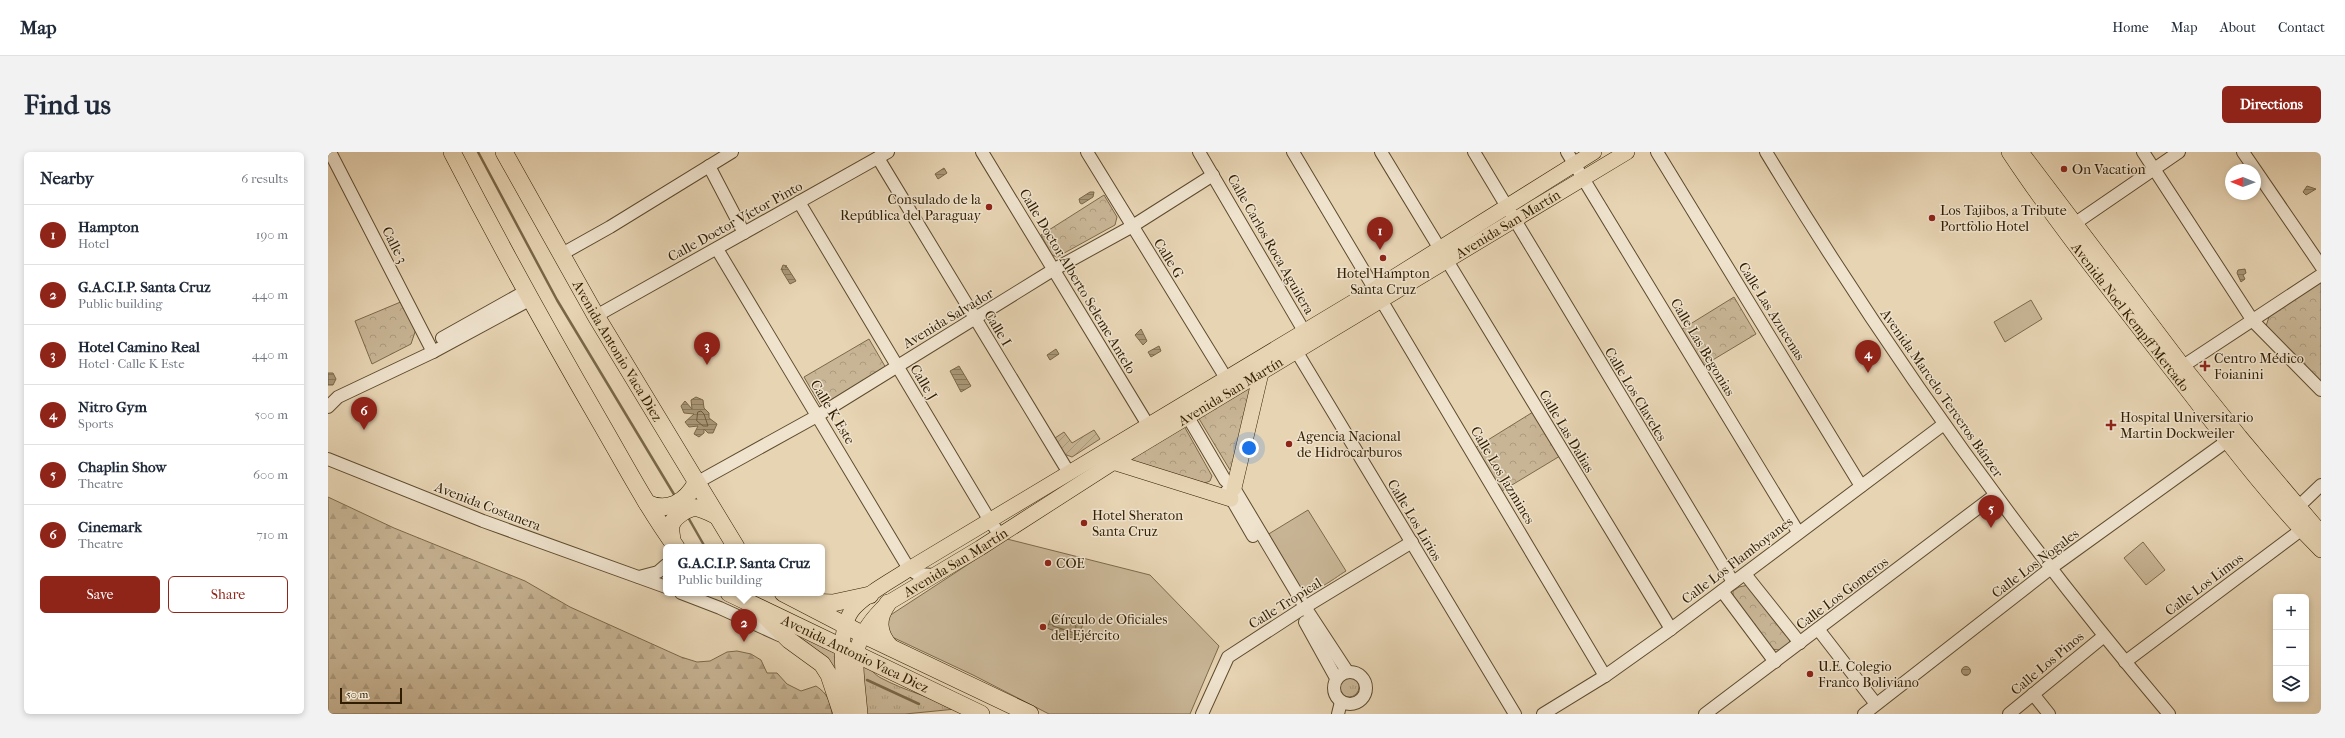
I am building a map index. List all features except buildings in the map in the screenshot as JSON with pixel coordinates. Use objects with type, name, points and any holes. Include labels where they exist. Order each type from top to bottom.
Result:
[{"type":"highway","points":[[452,152],[529,294],[647,503],[672,544]]},
{"type":"highway","name":"Avenida Antonio Vaca Diez","points":[[504,152],[560,255],[715,515],[734,544]]},
{"type":"highway","points":[[647,503],[655,507],[669,507],[685,498],[696,483]]},
{"type":"highway","points":[[673,544],[671,525],[675,518],[693,508],[699,508],[715,515]]},
{"type":"highway","points":[[790,597],[833,603],[870,595]]},
{"type":"highway","name":"Avenida Antonio Vaca Diez","points":[[734,596],[759,611],[784,619],[849,649],[975,714]]},
{"type":"highway","name":"Avenida Antonio Vaca Diez","points":[[790,597],[862,634],[1030,714]]},
{"type":"highway","points":[[888,602],[881,614],[880,632],[890,647]]},
{"type":"highway","points":[[759,611],[789,640],[822,664],[829,675],[842,714]]},
{"type":"main road","points":[[1378,295],[1440,248],[1506,206],[1571,158],[1594,152]]},
{"type":"main road","name":"Avenida San Martín","points":[[849,649],[877,613],[888,602],[921,585],[934,575],[1000,535],[1051,492],[1069,473],[1188,417],[1260,374],[1293,346],[1304,331],[1448,260],[1626,152]]},
{"type":"main road","name":"Avenida Noel Kempff Mercado","points":[[2009,152],[2059,224],[2183,366],[2321,533]]},
{"type":"main road","name":"Avenida Noel Kempff Mercado","points":[[2021,152],[2074,224],[2144,334],[2227,441],[2301,530],[2321,550]]},
{"type":"main road","name":"Avenida San Martín","points":[[845,624],[853,609],[870,595],[910,569],[990,521],[1113,462],[1148,425],[1226,378],[1293,346],[1378,295]]},
{"type":"main road","points":[[2144,334],[2152,337],[2174,365],[2183,366],[2183,378],[2208,408],[2210,419]]},
{"type":"main road","points":[[1113,462],[1230,489],[1260,374]]},
{"type":"main road","points":[[2249,466],[2265,478],[2289,507],[2298,507]]},
{"type":"main road","points":[[2301,530],[2309,530],[2321,540]]},
{"type":"main road","points":[[845,624],[860,714]]},
{"type":"main road","points":[[847,714],[849,649]]},
{"type":"street","name":"Calle 3","points":[[330,152],[431,348]]},
{"type":"street","points":[[560,255],[610,227],[732,152]]},
{"type":"street","name":"Calle Doctor Alberto Seleme Antelo","points":[[982,152],[1148,425]]},
{"type":"street","name":"Calle G","points":[[1087,152],[1131,226],[1226,378]]},
{"type":"street","name":"Calle Carlos Roca Aguilera","points":[[1199,152],[1304,331]]},
{"type":"street","name":"Calle Los Jazmines","points":[[1293,152],[1605,676]]},
{"type":"street","name":"Calle Las Dalias","points":[[1381,152],[1671,629]]},
{"type":"street","name":"Calle Los Claveles","points":[[1474,152],[1733,582]]},
{"type":"street","name":"Calle Las Azucenas","points":[[1656,152],[1861,486]]},
{"type":"street","name":"Avenida Marcelo Terceros Bánzer","points":[[1766,152],[1834,261],[1944,424],[1995,495],[2051,568],[2125,662],[2169,714]]},
{"type":"street","points":[[2143,152],[2253,321],[2321,390]]},
{"type":"street","points":[[2074,224],[2179,152]]},
{"type":"street","points":[[2243,152],[2321,266]]},
{"type":"street","name":"Calle Doctor Víctor Pinto","points":[[596,316],[883,155]]},
{"type":"street","name":"Calle I","points":[[883,155],[975,319],[1069,473]]},
{"type":"street","name":"Calle Las Begonias","points":[[1571,158],[1798,532]]},
{"type":"street","points":[[710,166],[744,233]]},
{"type":"street","name":"Avenida Salvador","points":[[696,483],[817,416],[1053,270],[1131,226],[1213,175]]},
{"type":"street","name":"Calle J","points":[[799,202],[990,521],[1000,535]]},
{"type":"street","name":"Calle K Este","points":[[717,249],[910,569]]},
{"type":"street","points":[[2183,366],[2321,275]]},
{"type":"street","points":[[328,407],[338,397],[529,294]]},
{"type":"street","name":"Calle Los Lirios","points":[[1293,346],[1516,714]]},
{"type":"street","points":[[328,396],[431,348]]},
{"type":"street","points":[[1188,417],[1302,609],[1336,678],[1334,691],[1346,707]]},
{"type":"street","name":"Calle Los Flamboyanes","points":[[1543,714],[1605,676],[1671,629],[1745,574],[1798,532],[1944,424]]},
{"type":"street","name":"Calle Los Nogales","points":[[1864,714],[2051,568],[2227,441]]},
{"type":"street","name":"Avenida Costanera","points":[[328,459],[484,521],[663,586]]},
{"type":"street","points":[[2298,507],[2321,485]]},
{"type":"street","name":"Calle Los Gomeros","points":[[1705,714],[1995,495]]},
{"type":"street","name":"Calle Los Limos","points":[[2125,662],[2301,530]]},
{"type":"street","name":"Calle Tropical","points":[[1202,714],[1228,657],[1302,609],[1412,542]]},
{"type":"street","points":[[639,577],[658,572],[663,568]]},
{"type":"street","points":[[910,569],[917,574],[934,575]]},
{"type":"street","points":[[1745,574],[1800,643]]},
{"type":"street","points":[[1722,591],[1775,662]]},
{"type":"street","points":[[689,596],[720,608],[789,640]]},
{"type":"street","points":[[720,608],[759,611]]},
{"type":"street","points":[[1302,609],[1347,671],[1360,674],[1366,686],[1362,699],[1346,707],[1338,714]]},
{"type":"street","points":[[1818,629],[1876,704]]},
{"type":"street","name":"Calle Los Pinos","points":[[2009,714],[2104,636]]},
{"type":"street","points":[[1336,678],[1347,671]]},
{"type":"street","points":[[2033,694],[2049,714]]},
{"type":"green space","points":[[1104,195],[1117,217],[1115,225],[1057,257],[1052,255],[1041,235]]},
{"type":"green space","points":[[2321,281],[2321,382],[2266,326],[2269,317]]},
{"type":"green space","points":[[1734,297],[1756,334],[1701,367],[1679,331]]},
{"type":"green space","points":[[2031,300],[2042,319],[2005,342],[1994,322]]},
{"type":"green space","points":[[403,301],[416,329],[411,344],[372,364],[355,321]]},
{"type":"green space","points":[[869,339],[886,368],[821,406],[804,377]]},
{"type":"green space","points":[[1253,383],[1235,470],[1230,470],[1198,417]]},
{"type":"green space","points":[[1533,412],[1560,456],[1502,491],[1475,448]]},
{"type":"green space","points":[[1184,426],[1212,476],[1210,481],[1205,483],[1124,461]]},
{"type":"green space","points":[[1094,430],[1100,439],[1072,457],[1064,454],[1055,438],[1064,432],[1072,443]]},
{"type":"green space","points":[[328,497],[394,528],[525,581],[570,607],[681,657],[697,662],[710,661],[727,652],[737,651],[751,654],[761,660],[767,673],[777,673],[787,684],[801,691],[816,686],[828,698],[832,714],[328,714]]},
{"type":"green space","points":[[1308,510],[1346,571],[1323,586],[1311,590],[1305,590],[1299,588],[1267,535]]},
{"type":"green space","name":"Círculo de Oficiales del Ejército","points":[[1007,539],[1150,575],[1219,646],[1190,714],[1049,714],[973,675],[890,636],[886,631],[889,616]]},
{"type":"green space","points":[[2143,542],[2165,570],[2146,585],[2124,558]]},
{"type":"green space","points":[[1748,585],[1788,635],[1791,646],[1780,650],[1770,649],[1733,598],[1733,591],[1739,587]]},
{"type":"green space","points":[[784,626],[838,652],[841,702]]},
{"type":"green space","points":[[862,665],[868,667],[878,676],[890,683],[956,709],[905,714],[863,714]]},
{"type":"green space","points":[[1349,677],[1356,680],[1359,687],[1356,694],[1349,697],[1342,694],[1339,687],[1342,680]]},
{"type":"water","points":[[944,168],[947,173],[938,179],[935,174]]},
{"type":"water","points":[[2307,186],[2316,189],[2306,195],[2303,192]]},
{"type":"water","points":[[1090,192],[1094,192],[1093,197],[1082,204],[1080,203],[1079,199]]},
{"type":"water","points":[[783,265],[787,266],[785,267],[787,267],[796,281],[790,284],[782,271],[783,269],[781,270]]},
{"type":"water","points":[[2245,269],[2246,273],[2243,275],[2245,279],[2241,282],[2237,273],[2238,270]]},
{"type":"water","points":[[1141,329],[1147,341],[1143,345],[1135,335]]},
{"type":"water","points":[[1159,346],[1161,351],[1151,357],[1148,352]]},
{"type":"water","points":[[1056,349],[1059,354],[1050,360],[1047,355]]},
{"type":"water","points":[[959,366],[971,386],[961,392],[950,371]]},
{"type":"water","points":[[328,373],[333,373],[336,379],[333,385],[328,385]]},
{"type":"water","points":[[696,397],[703,400],[704,408],[709,413],[709,418],[717,424],[713,433],[708,433],[704,429],[704,433],[699,437],[694,434],[698,426],[689,427],[685,422],[694,414],[684,413],[681,406],[685,401],[692,409],[691,400]]},
{"type":"water","points":[[1053,613],[1083,624],[1077,640],[1047,628]]},
{"type":"water","points":[[1964,667],[1968,667],[1970,671],[1968,675],[1964,675],[1962,673],[1962,669]]},
{"type":"waterway","points":[[478,152],[557,300],[675,496]]},
{"type":"waterway","points":[[689,519],[703,544]]},
{"type":"waterway","points":[[867,680],[919,704]]},
{"type":"place","name":"On Vacation","points":[[2064,169]]},
{"type":"place","name":"Consulado de la República del Paraguay","points":[[989,207]]},
{"type":"place","name":"Los Tajibos, a Tribute Portfolio Hotel","points":[[1932,218]]},
{"type":"place","name":"Hampton","points":[[1380,250]]},
{"type":"place","name":"Hotel Hampton Santa Cruz","points":[[1383,258]]},
{"type":"place","name":"Hotel Camino Real","points":[[707,365]]},
{"type":"place","name":"Centro Médico Foianini","points":[[2205,366]]},
{"type":"place","name":"Nitro Gym","points":[[1868,373]]},
{"type":"place","name":"Hospital Universitario Martin Dockweiler","points":[[2111,425]]},
{"type":"place","name":"Cinemark","points":[[364,430]]},
{"type":"place","name":"Agencia Nacional de Hidrocarburos","points":[[1289,444]]},
{"type":"place","name":"Hotel Sheraton Santa Cruz","points":[[1084,523]]},
{"type":"place","name":"Chaplin Show","points":[[1991,528]]},
{"type":"place","name":"COE","points":[[1048,563]]},
{"type":"place","name":"Círculo de Oficiales del Ejército","points":[[1043,627]]},
{"type":"place","name":"G.A.C.I.P. Santa Cruz","points":[[744,642]]},
{"type":"place","name":"U.E. Colegio Franco Boliviano","points":[[1810,674]]}]
